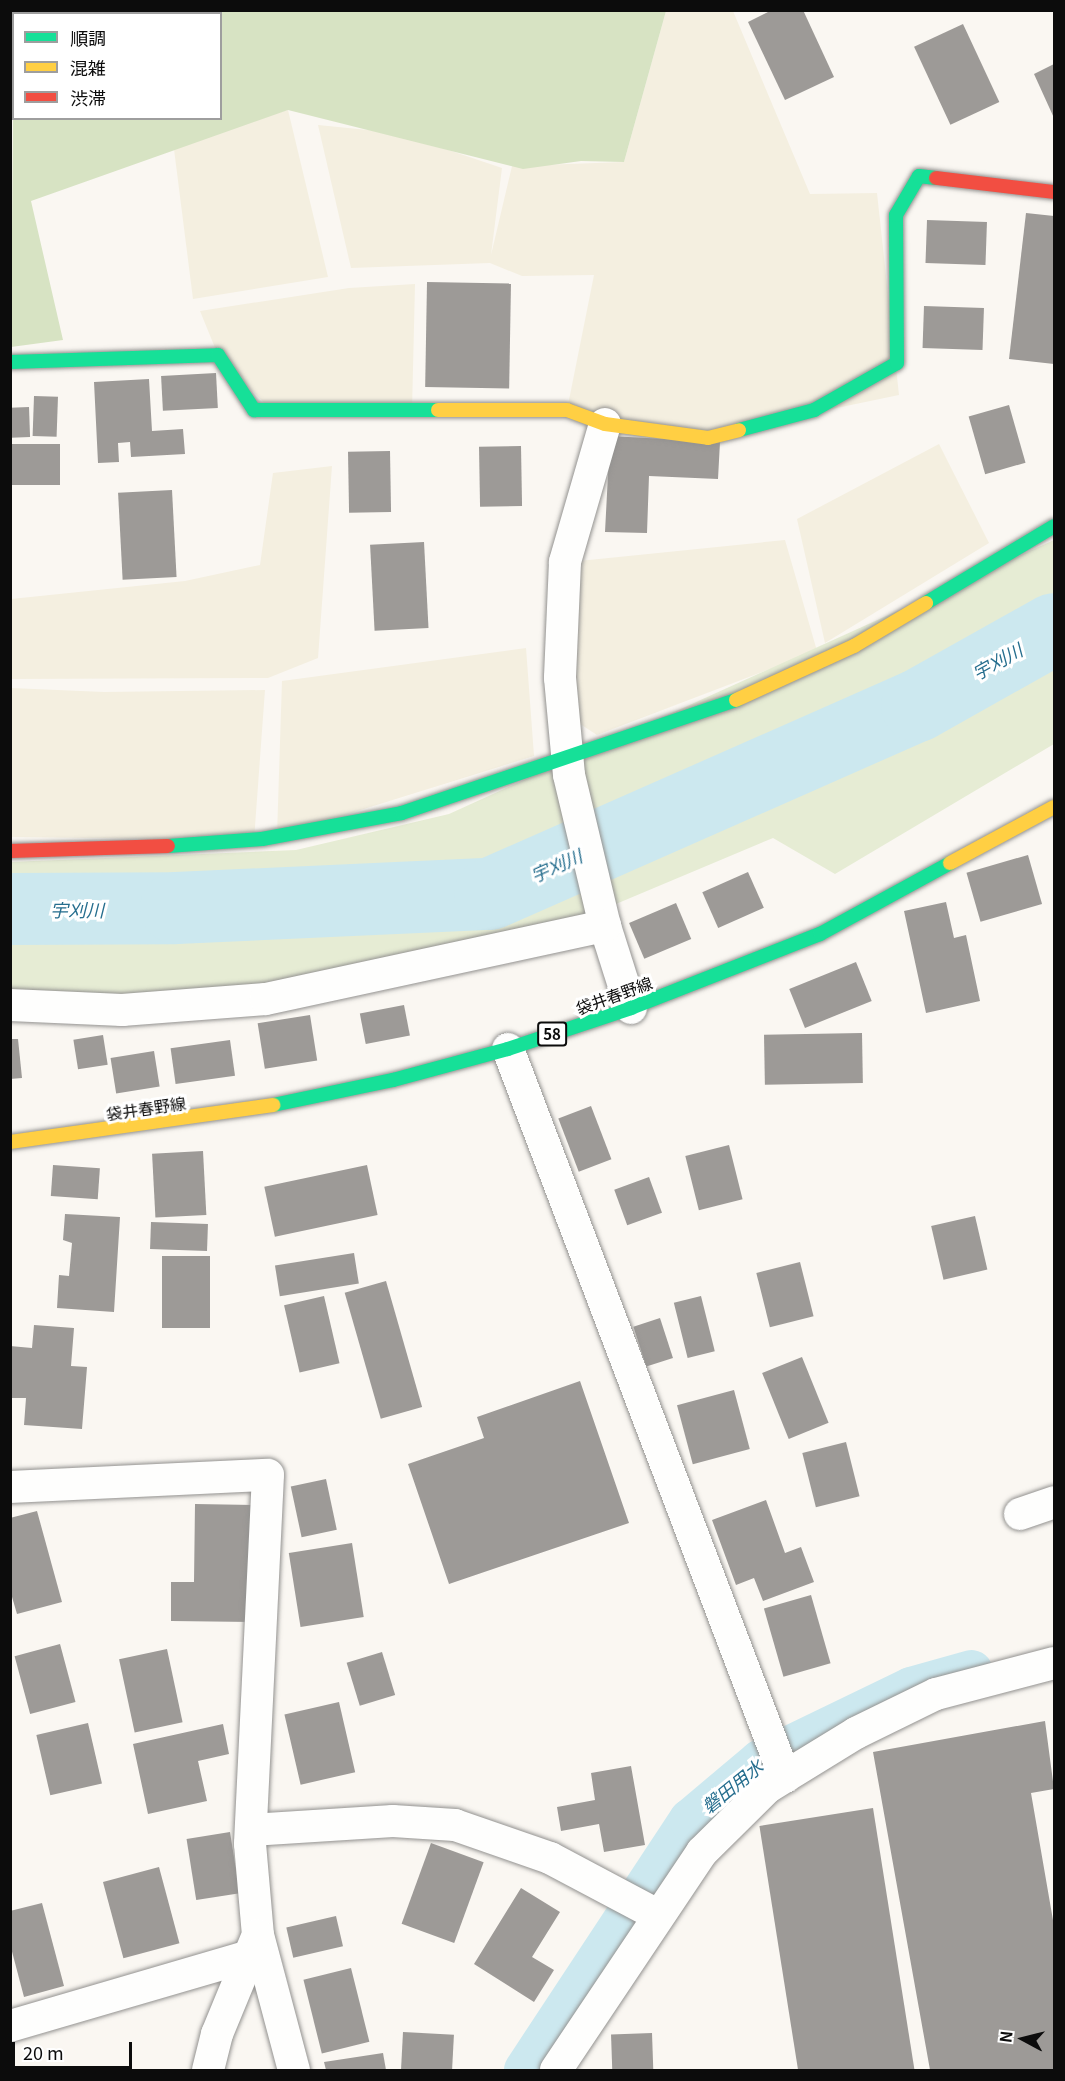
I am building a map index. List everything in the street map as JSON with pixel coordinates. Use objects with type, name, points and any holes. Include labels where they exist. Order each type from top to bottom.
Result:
[{"type":"street","points":[[10,362],[218,355],[254,410],[567,410],[605,424],[708,438],[814,410],[897,363],[896,215],[919,176],[1054,192]]},
{"type":"street","points":[[605,424],[565,562],[560,678],[568,767],[604,926],[631,1008]]},
{"type":"street","points":[[10,851],[104,850],[262,839],[402,813],[568,767],[732,702],[854,646],[1054,526]]},
{"type":"street","name":"袋井春野線","points":[[10,1142],[240,1112],[393,1080],[508,1049],[631,1008],[820,934],[1054,807]]},
{"type":"street","points":[[10,1005],[122,1010],[266,999],[604,926]]},
{"type":"street","points":[[508,1049],[785,1777]]},
{"type":"street","points":[[10,1487],[268,1475],[251,1830],[254,1945],[294,2070]]},
{"type":"street","points":[[1020,1514],[1054,1502]]},
{"type":"street","points":[[556,2070],[702,1852],[768,1787],[856,1733],[936,1694],[1054,1663]]},
{"type":"street","points":[[251,1830],[393,1821],[455,1825],[550,1858],[659,1916]]},
{"type":"street","points":[[10,2026],[254,1945]]},
{"type":"street","points":[[208,2070],[217,2034],[254,1945]]},
{"type":"shaded area","points":[[666,11],[733,11],[810,194],[877,193],[899,395],[697,437],[567,410],[594,275],[522,276],[490,263],[351,268],[318,125],[398,133],[502,168],[491,255],[512,166],[624,162]]},
{"type":"shaded area","points":[[288,110],[328,277],[193,299],[174,149],[227,127]]},
{"type":"shaded area","points":[[415,284],[412,410],[271,410],[218,355],[200,311],[349,288]]},
{"type":"shaded area","points":[[939,444],[989,543],[825,643],[797,519]]},
{"type":"shaded area","points":[[332,466],[318,658],[268,678],[11,679],[11,599],[185,581],[260,565],[273,473]]},
{"type":"shaded area","points":[[785,540],[817,651],[597,735],[574,720],[579,561]]},
{"type":"shaded area","points":[[526,648],[534,756],[277,836],[282,681]]},
{"type":"shaded area","points":[[11,688],[104,692],[265,690],[254,840],[11,837]]},
{"type":"green space","points":[[49,11],[666,11],[624,162],[581,161],[523,169],[288,110],[31,201],[63,340],[11,347],[13,120],[222,120],[222,12]]},
{"type":"green space","points":[[1054,540],[1054,744],[835,874],[773,838],[585,917],[150,1007],[11,995],[10,862],[296,850],[449,814]]},
{"type":"building","points":[[772,10],[803,10],[834,77],[785,100],[748,22]]},
{"type":"building","points":[[963,24],[999,102],[950,125],[914,47]]},
{"type":"building","points":[[1054,64],[1054,118],[1034,74]]},
{"type":"building","points":[[1026,213],[1054,216],[1054,364],[1009,359]]},
{"type":"building","points":[[927,220],[987,222],[985,265],[925,263]]},
{"type":"building","points":[[427,282],[511,283],[509,388],[425,387]]},
{"type":"building","points":[[924,306],[984,308],[982,350],[923,348]]},
{"type":"building","points":[[216,373],[218,408],[163,411],[161,376]]},
{"type":"building","points":[[149,379],[152,431],[183,429],[185,454],[131,457],[130,442],[118,443],[119,462],[98,463],[94,382]]},
{"type":"building","points":[[34,396],[58,397],[57,437],[33,436]]},
{"type":"building","points":[[1009,405],[1026,463],[985,474],[969,417]]},
{"type":"building","points":[[29,407],[30,437],[11,438],[10,408]]},
{"type":"building","points":[[610,436],[720,442],[718,479],[649,476],[647,533],[605,532]]},
{"type":"building","points":[[10,444],[60,444],[60,485],[10,485]]},
{"type":"building","points":[[521,446],[522,506],[480,507],[479,447]]},
{"type":"building","points":[[390,451],[391,512],[349,513],[348,452]]},
{"type":"building","points":[[172,490],[177,577],[123,580],[118,493]]},
{"type":"building","points":[[424,542],[429,628],[375,631],[370,545]]},
{"type":"building","points":[[1028,855],[1042,904],[981,922],[966,873]]},
{"type":"building","points":[[748,872],[764,908],[718,928],[702,892]]},
{"type":"building","points":[[946,902],[954,938],[966,935],[980,1001],[926,1013],[904,911]]},
{"type":"building","points":[[676,903],[691,939],[644,959],[629,923]]},
{"type":"building","points":[[856,962],[872,1001],[805,1028],[789,989]]},
{"type":"building","points":[[404,1005],[410,1035],[366,1044],[360,1014]]},
{"type":"building","points":[[310,1015],[317,1060],[265,1069],[258,1023]]},
{"type":"building","points":[[862,1033],[863,1083],[765,1085],[764,1035]]},
{"type":"building","points":[[103,1035],[108,1065],[78,1069],[73,1040]]},
{"type":"building","points":[[10,1039],[18,1039],[22,1078],[10,1079]]},
{"type":"building","points":[[230,1040],[235,1076],[176,1084],[171,1048]]},
{"type":"building","points":[[154,1051],[160,1087],[116,1093],[111,1058]]},
{"type":"building","points":[[591,1106],[611,1159],[579,1172],[558,1119]]},
{"type":"building","points":[[729,1145],[743,1199],[699,1210],[685,1156]]},
{"type":"building","points":[[203,1151],[206,1215],[155,1218],[152,1154]]},
{"type":"building","points":[[53,1165],[100,1168],[98,1199],[51,1196]]},
{"type":"building","points":[[367,1165],[378,1215],[275,1237],[264,1187]]},
{"type":"building","points":[[649,1177],[662,1213],[627,1225],[614,1190]]},
{"type":"building","points":[[65,1214],[120,1217],[114,1312],[57,1308],[59,1275],[69,1276],[72,1243],[63,1240]]},
{"type":"building","points":[[975,1216],[987,1270],[944,1280],[931,1226]]},
{"type":"building","points":[[151,1222],[208,1224],[207,1251],[150,1249]]},
{"type":"building","points":[[354,1253],[359,1284],[280,1296],[275,1266]]},
{"type":"building","points":[[162,1256],[210,1256],[210,1328],[162,1328]]},
{"type":"building","points":[[800,1262],[814,1316],[770,1327],[756,1273]]},
{"type":"building","points":[[386,1281],[422,1407],[381,1419],[345,1293]]},
{"type":"building","points":[[324,1296],[340,1363],[300,1372],[284,1305]]},
{"type":"building","points":[[701,1296],[715,1351],[688,1358],[674,1303]]},
{"type":"building","points":[[660,1318],[673,1358],[646,1367],[633,1327]]},
{"type":"building","points":[[34,1325],[74,1328],[71,1366],[87,1367],[82,1429],[24,1425],[26,1398],[10,1398],[10,1346],[32,1348]]},
{"type":"building","points":[[802,1357],[829,1423],[789,1439],[762,1373]]},
{"type":"building","points":[[580,1381],[629,1523],[449,1584],[408,1464],[484,1438],[477,1417]]},
{"type":"building","points":[[734,1390],[750,1449],[693,1464],[677,1405]]},
{"type":"building","points":[[846,1442],[860,1496],[816,1507],[802,1453]]},
{"type":"building","points":[[326,1479],[337,1530],[302,1537],[291,1486]]},
{"type":"building","points":[[766,1500],[785,1553],[801,1547],[814,1582],[763,1601],[754,1578],[736,1585],[712,1520]]},
{"type":"building","points":[[195,1504],[254,1505],[252,1622],[171,1621],[171,1582],[194,1582]]},
{"type":"building","points":[[37,1511],[62,1602],[17,1614],[10,1590],[10,1518]]},
{"type":"building","points":[[352,1543],[364,1617],[301,1627],[289,1553]]},
{"type":"building","points":[[811,1595],[831,1663],[783,1677],[764,1609]]},
{"type":"building","points":[[60,1644],[76,1702],[30,1714],[15,1656]]},
{"type":"building","points":[[167,1649],[183,1722],[135,1733],[119,1659]]},
{"type":"building","points":[[382,1652],[395,1695],[360,1706],[347,1663]]},
{"type":"building","points":[[339,1702],[355,1772],[301,1785],[284,1715]]},
{"type":"building","points":[[1045,1721],[1054,1789],[1031,1793],[1054,1926],[1054,2070],[930,2070],[873,1752]]},
{"type":"building","points":[[88,1723],[102,1783],[50,1795],[36,1735]]},
{"type":"building","points":[[223,1724],[229,1754],[198,1761],[207,1801],[148,1814],[133,1744]]},
{"type":"building","points":[[631,1766],[645,1845],[604,1852],[599,1824],[561,1831],[557,1807],[595,1800],[591,1773]]},
{"type":"building","points":[[873,1808],[914,2070],[798,2070],[759,1826]]},
{"type":"building","points":[[230,1832],[240,1893],[196,1900],[187,1839]]},
{"type":"building","points":[[431,1843],[484,1862],[454,1943],[402,1924]]},
{"type":"building","points":[[159,1867],[179,1943],[123,1958],[103,1882]]},
{"type":"building","points":[[521,1888],[560,1912],[532,1957],[554,1970],[534,2002],[474,1964]]},
{"type":"building","points":[[42,1903],[64,1986],[24,1997],[10,1944],[10,1911]]},
{"type":"building","points":[[336,1916],[343,1946],[293,1958],[286,1927]]},
{"type":"building","points":[[351,1968],[369,2042],[322,2054],[303,1980]]},
{"type":"building","points":[[403,2032],[454,2035],[452,2070],[401,2070]]},
{"type":"building","points":[[652,2033],[653,2070],[612,2070],[611,2034]]},
{"type":"building","points":[[383,2053],[386,2070],[326,2070],[324,2062]]},
{"type":"waterway","name":"宇刈川","points":[[10,909],[176,908],[490,894],[917,706],[1054,629]]},
{"type":"waterway","name":"磐田用水","points":[[525,2070],[690,1820],[760,1761],[911,1688],[972,1671]]},
{"type":"traffic: fast","points":[[739,430],[814,410],[897,363],[896,215],[919,176],[936,178]]},
{"type":"traffic: fast","points":[[10,362],[218,355],[254,410],[438,410]]},
{"type":"traffic: fast","points":[[926,603],[1054,526]]},
{"type":"traffic: fast","points":[[168,846],[262,839],[402,813],[736,700]]},
{"type":"traffic: fast","points":[[273,1105],[393,1080],[508,1049],[631,1008],[820,934],[950,863]]},
{"type":"traffic: slow","points":[[438,410],[567,410],[605,424],[708,438],[739,430]]},
{"type":"traffic: slow","points":[[736,700],[854,646],[926,603]]},
{"type":"traffic: slow","points":[[950,863],[1054,807]]},
{"type":"traffic: slow","points":[[10,1142],[273,1105]]},
{"type":"traffic: jam","points":[[936,178],[1054,192]]},
{"type":"traffic: jam","points":[[10,851],[168,846]]}]
